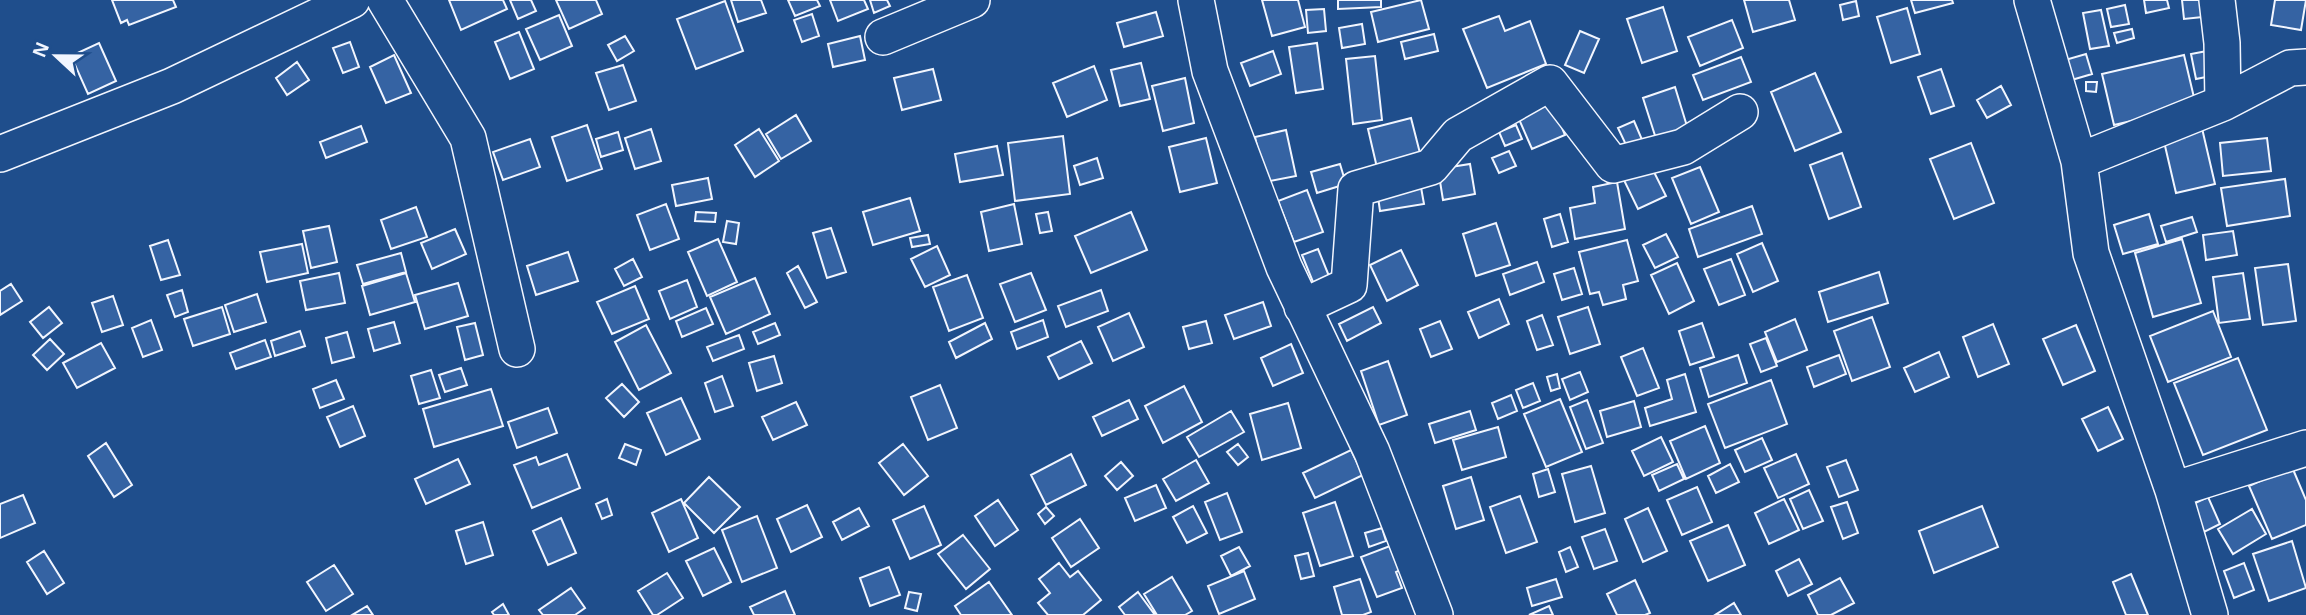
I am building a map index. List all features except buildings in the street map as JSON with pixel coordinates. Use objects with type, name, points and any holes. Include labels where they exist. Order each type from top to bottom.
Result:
[{"type":"street","points":[[0,154],[173,86],[352,0]]},
{"type":"street","points":[[385,0],[468,138],[517,349]]},
{"type":"street","points":[[883,37],[972,0]]},
{"type":"street","points":[[1196,0],[1210,71],[1284,267],[1372,452],[1436,615]]},
{"type":"street","points":[[2032,0],[2079,161],[2091,253],[2173,490],[2210,615]]},
{"type":"street","points":[[2217,0],[2222,43],[2223,103]]},
{"type":"street","points":[[2079,161],[2223,103],[2290,68],[2306,67]]},
{"type":"street","points":[[1302,307],[1349,285],[1356,189],[1431,166],[1458,135],[1550,83],[1613,165],[1683,147],[1740,112]]},
{"type":"street","points":[[2173,490],[2306,448]]}]
